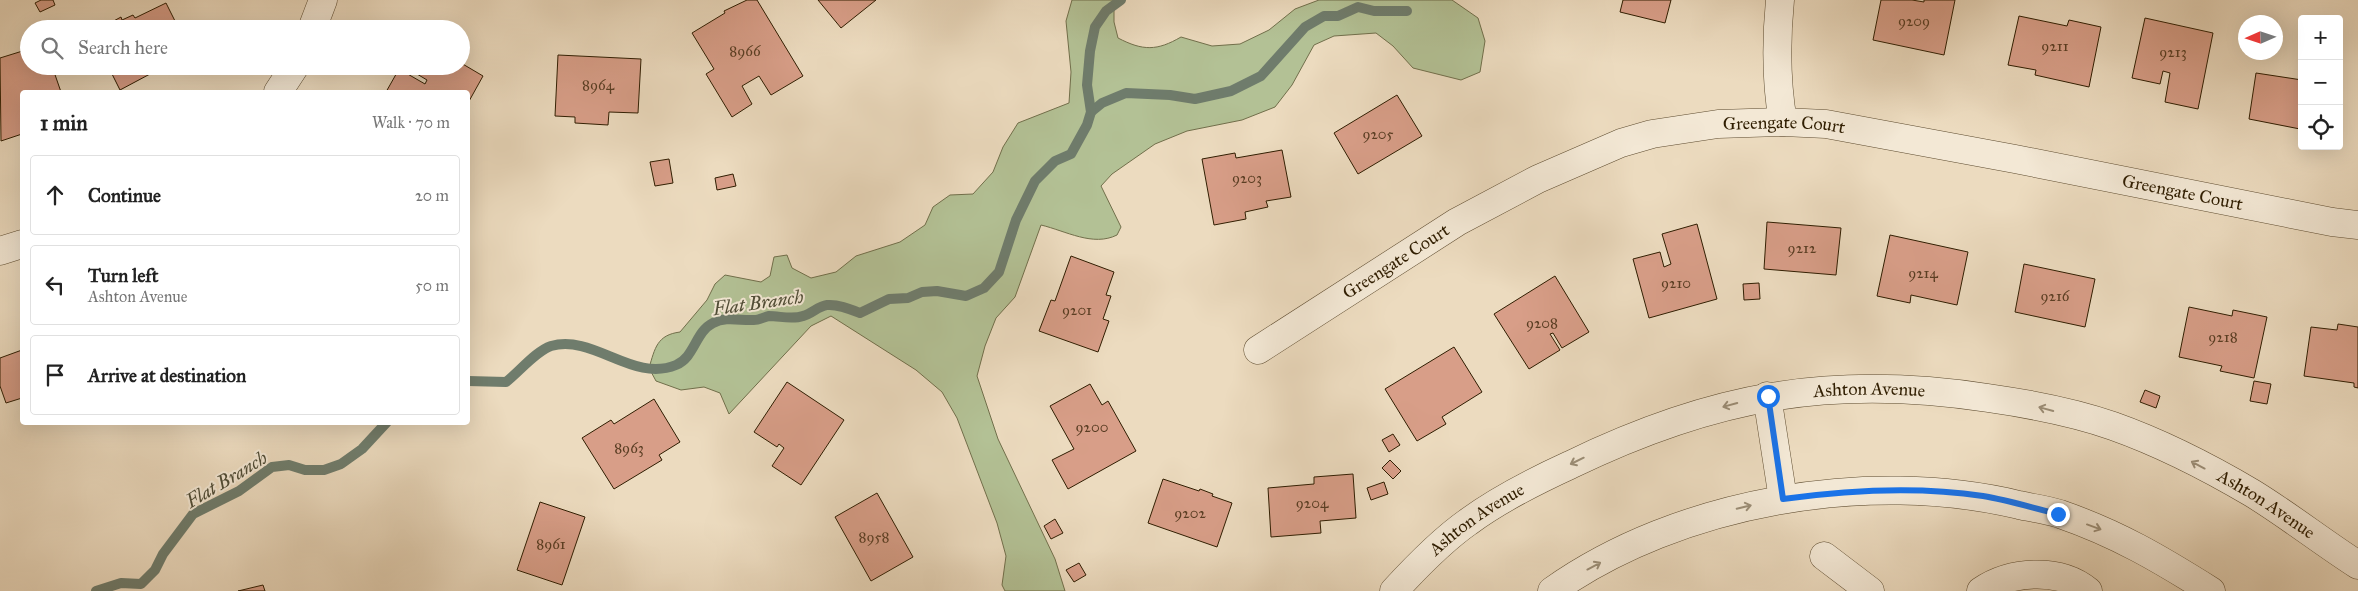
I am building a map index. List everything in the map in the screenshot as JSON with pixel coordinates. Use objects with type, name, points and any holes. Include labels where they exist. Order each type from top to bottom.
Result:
[{"type":"street","points":[[315,20],[323,0]]},
{"type":"street","points":[[1780,0],[1776,38],[1783,122]]},
{"type":"street","points":[[279,90],[289,75]]},
{"type":"street","name":"Greengate Court","points":[[1258,350],[1458,222],[1546,175],[1621,143],[1652,134],[1718,124],[1783,122],[1826,124],[2016,159],[2332,222],[2358,225]]},
{"type":"street","points":[[0,251],[20,245]]},
{"type":"street","name":"Ashton Avenue","points":[[1394,591],[1467,522],[1525,486],[1618,441],[1695,414],[1768,396],[1816,390],[1885,387],[1943,391],[2028,404],[2111,426],[2169,449],[2252,493],[2358,565]]},
{"type":"street","points":[[1768,396],[1783,499]]},
{"type":"street","points":[[1552,591],[1570,578],[1630,546],[1694,521],[1747,506],[1783,499],[1815,495],[1907,490],[1983,496],[2058,514],[2106,531],[2152,554],[2211,591]]},
{"type":"street","points":[[1824,556],[1870,591]]},
{"type":"street","points":[[1981,591],[1992,583],[2023,574],[2054,576],[2088,591]]},
{"type":"green space","points":[[1072,0],[1114,0],[1114,22],[1118,38],[1135,45],[1150,48],[1165,45],[1181,37],[1212,46],[1240,44],[1269,30],[1295,9],[1319,0],[1452,0],[1478,18],[1485,41],[1480,72],[1461,80],[1413,68],[1393,46],[1376,33],[1334,36],[1314,45],[1292,85],[1275,107],[1242,120],[1187,131],[1155,144],[1112,174],[1101,186],[1121,227],[1117,235],[1108,238],[1089,239],[1041,225],[1015,297],[996,318],[985,346],[977,376],[998,439],[1055,559],[1065,591],[1005,591],[1002,585],[1006,556],[997,523],[957,418],[942,392],[916,370],[831,316],[811,326],[729,414],[720,393],[704,387],[681,390],[656,381],[649,368],[655,349],[662,339],[680,332],[707,300],[715,284],[725,275],[761,282],[770,276],[774,257],[787,255],[792,268],[811,278],[836,272],[856,256],[900,242],[925,225],[933,207],[950,195],[973,194],[993,172],[1003,147],[1018,123],[1069,103],[1071,72],[1066,21]]},
{"type":"building","points":[[41,0],[53,0],[55,5],[40,12],[35,3]]},
{"type":"building","points":[[747,0],[757,0],[803,76],[771,95],[759,76],[742,86],[752,104],[732,117],[706,74],[714,69],[692,33],[725,13],[724,11]]},
{"type":"building","points":[[818,0],[876,0],[841,28]]},
{"type":"building","points":[[1623,0],[1671,0],[1665,23],[1620,12]]},
{"type":"building","points":[[1881,0],[1924,2],[1924,0],[1955,0],[1944,55],[1873,40]]},
{"type":"building","points":[[166,3],[174,20],[122,20],[133,15],[135,18]]},
{"type":"building","points":[[2019,16],[2067,26],[2069,20],[2101,27],[2089,87],[2035,75],[2036,70],[2008,65]]},
{"type":"building","points":[[2145,18],[2213,33],[2198,109],[2165,102],[2170,73],[2163,71],[2160,84],[2132,78]]},
{"type":"building","points":[[20,52],[20,75],[55,75],[60,90],[20,90],[20,135],[1,141],[0,58]]},
{"type":"building","points":[[558,55],[641,59],[638,113],[609,112],[608,125],[575,123],[575,117],[555,116]]},
{"type":"building","points":[[470,68],[483,76],[470,99],[470,90],[387,90],[396,75],[409,75],[425,84],[427,80],[419,75],[470,75]]},
{"type":"building","points":[[2256,73],[2298,79],[2298,129],[2249,119]]},
{"type":"building","points":[[112,75],[148,75],[120,90]]},
{"type":"building","points":[[1397,95],[1422,136],[1358,174],[1334,133]]},
{"type":"building","points":[[1282,150],[1291,197],[1266,201],[1268,207],[1245,212],[1246,219],[1214,225],[1202,159],[1235,153],[1236,158]]},
{"type":"building","points":[[669,159],[673,183],[655,186],[650,162]]},
{"type":"building","points":[[733,174],[736,186],[717,190],[715,178]]},
{"type":"building","points":[[1767,222],[1841,228],[1836,275],[1764,269]]},
{"type":"building","points":[[1697,224],[1717,299],[1649,318],[1633,259],[1660,252],[1664,267],[1671,264],[1662,234]]},
{"type":"building","points":[[1890,235],[1968,252],[1957,305],[1911,295],[1910,303],[1877,296]]},
{"type":"building","points":[[1071,256],[1114,272],[1106,295],[1111,296],[1103,319],[1109,321],[1098,352],[1039,331],[1051,300],[1055,301]]},
{"type":"building","points":[[2024,264],[2095,279],[2085,327],[2015,312]]},
{"type":"building","points":[[1555,276],[1589,332],[1562,348],[1553,333],[1550,334],[1560,350],[1529,369],[1494,314]]},
{"type":"building","points":[[1759,283],[1760,299],[1744,300],[1743,284]]},
{"type":"building","points":[[2189,307],[2232,316],[2233,310],[2267,317],[2254,378],[2220,371],[2222,366],[2179,357]]},
{"type":"building","points":[[2338,324],[2358,327],[2358,388],[2354,387],[2354,383],[2304,376],[2311,327],[2337,330]]},
{"type":"building","points":[[1454,347],[1482,392],[1442,417],[1446,424],[1417,441],[1385,389]]},
{"type":"building","points":[[20,351],[20,399],[6,403],[0,386],[0,358]]},
{"type":"building","points":[[2254,381],[2271,384],[2267,404],[2250,401]]},
{"type":"building","points":[[787,382],[844,420],[801,485],[772,466],[784,448],[779,444],[777,447],[754,432]]},
{"type":"building","points":[[1090,384],[1102,405],[1108,401],[1136,451],[1068,489],[1052,460],[1074,449],[1050,406]]},
{"type":"building","points":[[2145,390],[2160,396],[2156,408],[2140,402]]},
{"type":"building","points":[[654,399],[680,442],[659,455],[662,460],[614,489],[582,438],[611,420],[614,424]]},
{"type":"building","points":[[1393,434],[1400,445],[1389,452],[1382,440]]},
{"type":"building","points":[[1390,460],[1401,471],[1393,479],[1382,468]]},
{"type":"building","points":[[1353,474],[1356,518],[1320,521],[1321,533],[1271,537],[1268,488],[1314,484],[1314,477]]},
{"type":"building","points":[[1163,479],[1199,491],[1200,489],[1213,494],[1212,496],[1232,503],[1217,547],[1148,523]]},
{"type":"building","points":[[1384,482],[1388,494],[1371,500],[1367,488]]},
{"type":"building","points":[[877,493],[913,557],[871,581],[835,517]]},
{"type":"building","points":[[540,502],[585,517],[562,585],[517,570]]},
{"type":"building","points":[[1055,519],[1063,533],[1051,539],[1044,526]]},
{"type":"building","points":[[1079,563],[1086,575],[1074,582],[1066,570]]},
{"type":"building","points":[[263,585],[265,591],[238,591]]},
{"type":"waterway","name":"Flat Branch","points":[[470,381],[506,382],[545,349],[551,346],[567,344],[583,346],[629,364],[644,368],[660,369],[676,365],[682,361],[691,351],[702,332],[718,321],[728,319],[756,320],[769,316],[799,317],[827,305],[840,306],[860,313],[889,299],[908,298],[922,292],[937,291],[966,296],[984,288],[999,272],[1016,220],[1035,181],[1055,161],[1071,154],[1087,125],[1091,112],[1087,85],[1090,51],[1095,27],[1106,11],[1121,0]]},
{"type":"waterway","points":[[1091,112],[1102,103],[1126,93],[1170,95],[1195,99],[1231,91],[1261,76],[1305,27],[1324,16],[1338,16],[1358,7],[1374,11],[1407,11]]},
{"type":"waterway","name":"Flat Branch","points":[[96,591],[121,583],[141,584],[155,570],[163,554],[193,514],[239,491],[272,467],[289,465],[305,470],[324,470],[341,464],[362,449],[384,425]]},
{"type":"route","points":[[1768,396],[1783,499],[1815,495],[1907,490],[1983,496],[2058,514]]}]
